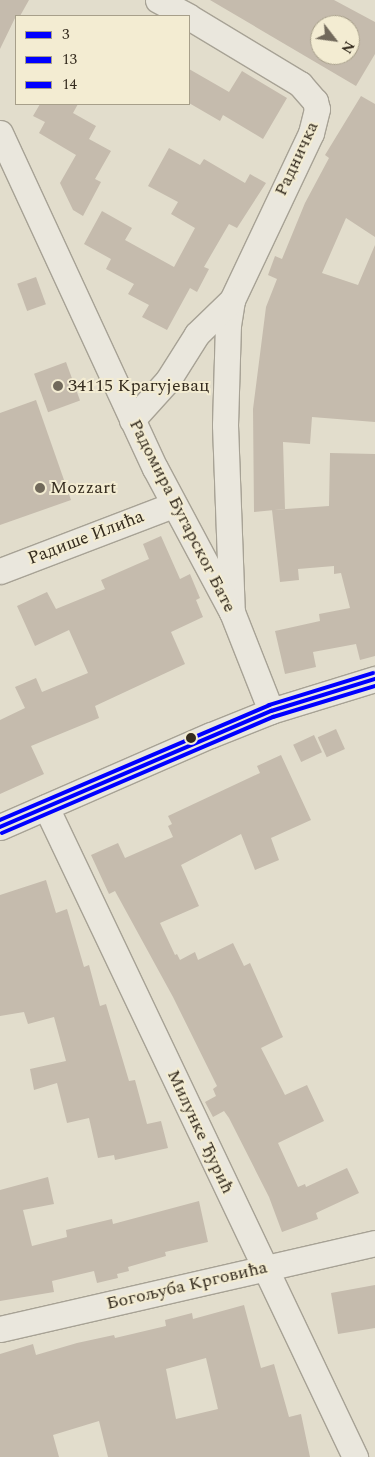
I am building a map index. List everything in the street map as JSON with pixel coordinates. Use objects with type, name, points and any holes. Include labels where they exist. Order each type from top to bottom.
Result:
[{"type":"street","name":"Радничка","points":[[158,0],[186,15]]},
{"type":"street","name":"Радничка","points":[[190,17],[300,84],[315,101],[317,109],[311,133],[232,300],[228,324],[225,425],[232,612]]},
{"type":"street","name":"Радомира Бугарског Бате","points":[[0,133],[72,284],[132,420],[173,504],[232,612],[271,711]]},
{"type":"street","name":"Радничка","points":[[132,420],[168,380],[197,334],[232,300]]},
{"type":"street","name":"Радише Илића","points":[[0,571],[173,504]]},
{"type":"street","points":[[0,826],[271,711],[375,679]]},
{"type":"street","name":"Милунке Ђурић","points":[[46,807],[355,1457]]},
{"type":"street","name":"Богољуба Крговића","points":[[0,1329],[171,1287],[265,1269],[375,1243]]},
{"type":"building","points":[[0,0],[29,0],[21,15],[15,15],[0,49]]},
{"type":"building","points":[[210,0],[334,0],[375,22],[375,54],[356,86],[320,65],[360,65],[360,15],[310,15],[310,59]]},
{"type":"building","points":[[190,70],[229,92],[242,71],[287,98],[263,139],[223,115],[220,121],[190,104]]},
{"type":"building","points":[[361,96],[375,104],[375,237],[346,218],[322,273],[358,285],[375,245],[375,422],[312,417],[310,444],[283,442],[285,509],[254,512],[253,409],[266,307],[277,279],[268,275],[275,256],[282,259],[305,203],[329,158],[325,155]]},
{"type":"building","points":[[39,105],[77,105],[73,113],[96,126],[89,139],[111,151],[95,179],[101,182],[83,216],[73,210],[60,183],[76,155],[39,133],[45,122],[33,116]]},
{"type":"building","points":[[169,148],[200,165],[204,159],[245,183],[250,174],[266,183],[237,228],[229,224],[204,267],[209,269],[197,292],[190,288],[167,330],[142,317],[149,305],[128,294],[134,284],[106,269],[111,259],[84,244],[102,211],[132,228],[125,240],[174,267],[195,228],[171,214],[178,202],[148,186]]},
{"type":"building","points":[[36,277],[46,304],[27,311],[17,284]]},
{"type":"building","points":[[66,362],[80,401],[48,412],[34,374]]},
{"type":"building","points":[[36,400],[71,500],[0,525],[0,413]]},
{"type":"building","points":[[330,453],[375,454],[375,656],[360,660],[356,644],[313,652],[316,667],[285,674],[275,631],[320,621],[319,614],[350,608],[341,573],[334,574],[334,566],[298,569],[299,580],[280,582],[272,510],[329,506]]},
{"type":"building","points":[[161,536],[180,579],[190,574],[200,598],[196,600],[203,617],[171,632],[185,664],[95,706],[99,718],[31,746],[44,774],[0,794],[0,720],[25,708],[15,687],[36,678],[42,692],[88,673],[69,630],[35,646],[17,606],[47,592],[56,609],[105,589],[101,580],[149,559],[143,544]]},
{"type":"building","points":[[336,729],[345,749],[327,757],[318,737]]},
{"type":"building","points":[[314,735],[322,752],[301,762],[293,745]]},
{"type":"building","points":[[281,755],[311,820],[271,838],[279,860],[255,870],[241,834],[181,865],[199,906],[160,923],[175,955],[177,954],[180,960],[195,952],[198,960],[233,943],[244,966],[250,963],[283,1037],[261,1048],[285,1095],[307,1085],[324,1121],[278,1143],[298,1187],[305,1184],[306,1187],[347,1168],[359,1193],[316,1213],[318,1219],[282,1232],[269,1197],[229,1118],[224,1111],[213,1117],[205,1102],[216,1096],[213,1089],[217,1086],[173,997],[115,891],[109,894],[91,855],[118,843],[125,858],[173,837],[168,826],[172,824],[168,816],[260,773],[257,766]]},
{"type":"building","points":[[46,880],[56,913],[67,909],[84,967],[89,965],[100,1006],[106,1004],[129,1081],[135,1080],[147,1124],[161,1121],[168,1148],[115,1160],[114,1155],[98,1158],[89,1118],[67,1123],[57,1083],[34,1090],[30,1069],[66,1061],[54,1017],[28,1024],[24,1012],[0,1016],[0,895]]},
{"type":"building","points":[[48,1177],[54,1204],[23,1210],[32,1246],[67,1237],[66,1230],[112,1219],[113,1224],[199,1201],[208,1242],[165,1252],[166,1256],[128,1267],[129,1271],[117,1274],[118,1278],[97,1283],[94,1271],[52,1281],[54,1292],[0,1301],[0,1190]]},
{"type":"building","points":[[375,1285],[375,1328],[338,1334],[331,1293]]},
{"type":"building","points":[[244,1305],[261,1368],[274,1364],[289,1417],[301,1414],[310,1457],[108,1457],[99,1421],[53,1435],[59,1457],[0,1457],[0,1354],[33,1344],[36,1355],[77,1343],[114,1335],[115,1338],[166,1326],[165,1320],[192,1313],[193,1319]],"holes":[[[206,1358],[218,1409],[176,1419],[166,1369]]]},
{"type":"transit line","name":"14","points":[[0,820],[269,705],[373,673]]},
{"type":"transit line","name":"3","points":[[0,827],[271,711],[375,679]]},
{"type":"transit line","name":"13","points":[[2,833],[273,717],[375,686]]},
{"type":"place","name":"34115 Крагујевац","points":[[58,386]]},
{"type":"place","name":"Mozzart","points":[[40,488]]}]
